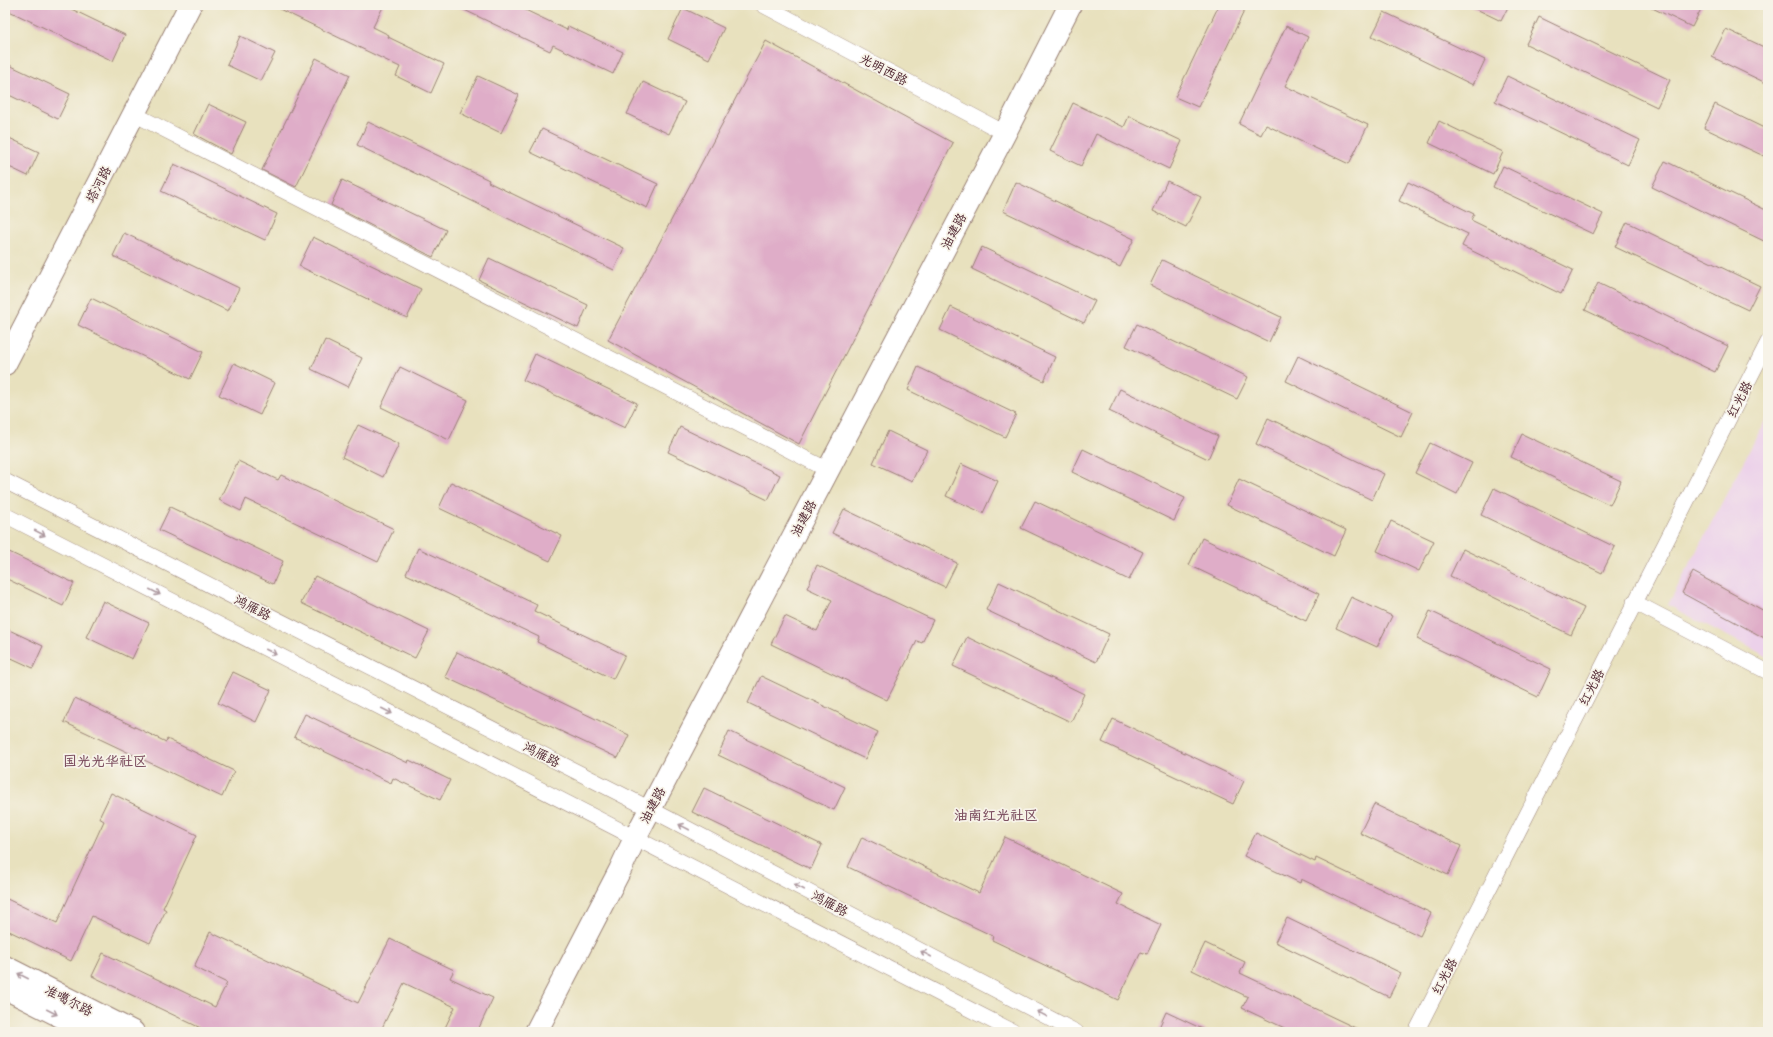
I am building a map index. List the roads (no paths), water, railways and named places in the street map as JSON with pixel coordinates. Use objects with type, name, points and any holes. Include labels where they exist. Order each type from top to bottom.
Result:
[{"type":"main road","name":"塔河路","points":[[5,364],[190,5]]},
{"type":"main road","name":"油建路","points":[[536,1032],[650,809],[1005,133],[1070,5]]},
{"type":"main road","name":"准噶尔路","points":[[5,967],[133,1032]]},
{"type":"main road","name":"准噶尔路","points":[[5,988],[92,1032]]},
{"type":"street","name":"光明西路","points":[[763,5],[1005,133]]},
{"type":"street","points":[[134,114],[828,470]]},
{"type":"street","name":"红光路","points":[[1416,1032],[1634,602],[1768,342]]},
{"type":"street","name":"鸿雁路","points":[[5,481],[650,809],[1076,1032]]},
{"type":"street","points":[[5,515],[1014,1032]]},
{"type":"street","points":[[1634,602],[1768,672]]},
{"type":"district","name":"国光光华社区","points":[[105,761]]},
{"type":"district","name":"油南红光社区","points":[[996,815]]}]
